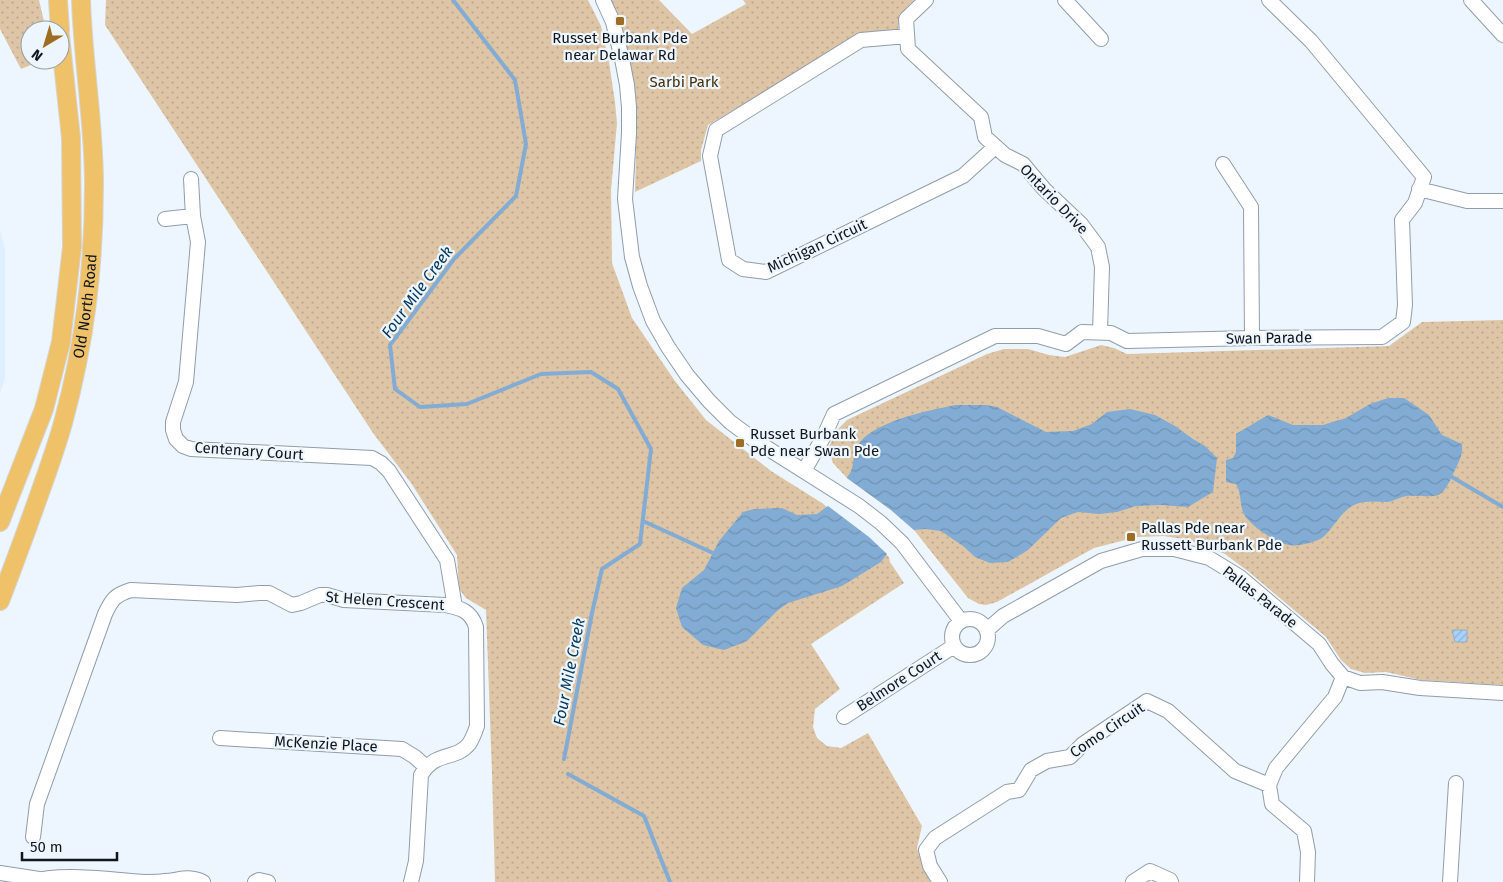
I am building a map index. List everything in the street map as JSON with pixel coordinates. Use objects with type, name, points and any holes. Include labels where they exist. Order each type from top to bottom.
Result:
[{"type":"main road","points":[[58,0],[59,20]]},
{"type":"main road","name":"Old North Road","points":[[0,601],[44,483],[63,425],[85,325],[94,237],[94,183],[92,124],[85,70],[81,0]]},
{"type":"main road","name":"Old North Road","points":[[0,522],[44,409],[61,342],[72,247],[71,138],[64,70]]},
{"type":"street","points":[[603,0],[613,22],[627,85],[629,133],[626,199],[632,257],[640,286],[668,347],[687,375],[730,422],[753,439],[859,506],[902,543],[961,621]]},
{"type":"street","points":[[907,36],[906,19],[926,0]]},
{"type":"street","points":[[1065,0],[1101,39]]},
{"type":"street","points":[[1269,0],[1311,41],[1424,178],[1419,190],[1467,202],[1503,201]]},
{"type":"street","points":[[1471,0],[1503,35]]},
{"type":"street","name":"Ontario Drive","points":[[907,36],[908,49],[981,117],[985,137],[1004,155],[1023,164],[1044,189],[1081,224],[1098,247],[1102,267],[1100,332]]},
{"type":"street","name":"Michigan Circuit","points":[[907,36],[861,40],[716,130],[710,156],[729,260],[743,269],[766,272],[963,176],[995,147]]},
{"type":"street","points":[[1223,164],[1251,207],[1252,338]]},
{"type":"street","name":"Centenary Court","points":[[191,179],[193,216],[198,242],[186,382],[173,422],[176,439],[183,446],[191,449],[372,458],[381,463],[389,471],[446,560],[449,568],[448,606]]},
{"type":"street","name":"Swan Parade","points":[[804,471],[834,414],[995,336],[1038,336],[1066,344],[1082,332],[1111,332],[1127,341],[1382,337],[1403,322],[1405,305],[1402,220],[1415,203],[1419,190]]},
{"type":"street","points":[[165,220],[193,216]]},
{"type":"street","name":"Pallas Parade","points":[[987,630],[1003,616],[1101,561],[1142,548],[1174,549],[1209,558],[1240,577],[1320,644],[1332,664],[1343,677]]},
{"type":"street","name":"St Helen Crescent","points":[[34,837],[38,804],[110,603],[116,596],[131,590],[237,595],[259,593],[268,594],[292,605],[301,604],[320,595],[327,595],[344,600],[448,606],[468,613],[474,620],[476,627],[477,726],[468,744],[458,752],[441,757],[426,767]]},
{"type":"street","points":[[967,619],[979,620],[987,630],[988,642],[981,652],[966,655],[954,646],[952,635],[954,629],[961,621],[967,619]]},
{"type":"street","name":"Belmore Court","points":[[844,716],[954,646]]},
{"type":"street","points":[[1307,882],[1308,852],[1304,831],[1272,804],[1269,786],[1276,768],[1335,697],[1343,677],[1360,683],[1382,682],[1420,688],[1503,693]]},
{"type":"street","name":"Como Circuit","points":[[940,882],[930,866],[926,850],[935,838],[1007,792],[1020,790],[1032,770],[1047,761],[1070,757],[1083,744],[1147,701],[1168,710],[1235,771],[1269,786]]},
{"type":"street","name":"McKenzie Place","points":[[220,738],[402,749],[426,767]]},
{"type":"street","points":[[409,880],[416,861],[421,775],[426,767]]},
{"type":"street","points":[[1450,882],[1456,784]]},
{"type":"street","points":[[1133,882],[1150,872],[1171,882]]},
{"type":"street","points":[[0,874],[34,881],[66,877],[147,882],[191,878],[203,882]]},
{"type":"street","points":[[255,882],[260,880],[268,882]]},
{"type":"shaded area","points":[[0,230],[5,250],[5,379],[0,393]]},
{"type":"green space","points":[[0,0],[39,0],[44,20],[20,20],[20,67],[0,29]]},
{"type":"green space","points":[[106,0],[588,0],[601,26],[615,102],[617,123],[611,190],[612,263],[632,318],[675,381],[706,420],[771,471],[822,503],[889,557],[890,562],[904,583],[811,644],[840,689],[815,709],[813,727],[817,738],[827,746],[841,748],[868,733],[922,826],[917,848],[924,871],[931,882],[495,882],[486,610],[466,598],[459,589],[457,555],[411,483],[373,433],[105,25]]},
{"type":"green space","name":"Sarbi Park","points":[[609,0],[659,0],[692,34],[746,4],[743,0],[914,0],[899,15],[898,31],[860,35],[708,125],[701,150],[701,161],[635,192],[636,118],[631,70],[619,23]]},
{"type":"green space","points":[[1503,320],[1503,685],[1421,680],[1386,672],[1365,673],[1351,669],[1341,660],[1326,637],[1225,554],[1189,540],[1164,536],[1137,537],[1094,548],[997,602],[986,605],[979,604],[968,598],[914,530],[891,510],[847,478],[833,463],[828,448],[838,429],[847,420],[987,354],[1004,349],[1028,349],[1065,357],[1101,345],[1127,354],[1389,346],[1422,322]]},
{"type":"water","points":[[1388,398],[1404,398],[1429,415],[1442,435],[1462,444],[1459,462],[1445,489],[1440,494],[1436,496],[1406,496],[1388,502],[1358,503],[1349,508],[1322,538],[1301,545],[1289,545],[1278,541],[1253,525],[1245,516],[1236,484],[1226,482],[1226,460],[1233,458],[1236,452],[1236,434],[1268,415],[1293,425],[1323,425],[1346,418],[1370,404]]},
{"type":"water","points":[[955,405],[997,407],[1046,432],[1073,431],[1092,424],[1107,412],[1130,409],[1155,415],[1205,446],[1217,458],[1213,492],[1188,507],[1136,506],[1117,512],[1099,514],[1078,512],[1061,518],[1028,550],[1008,562],[990,563],[975,557],[941,531],[914,530],[891,510],[847,478],[851,472],[857,446],[868,434],[891,422]]},
{"type":"water","points":[[828,506],[869,537],[887,554],[881,562],[842,586],[788,603],[777,611],[747,641],[724,650],[703,645],[682,627],[676,608],[682,588],[704,570],[719,541],[743,512],[754,509],[782,508],[797,515],[817,514]]},
{"type":"building","points":[[1452,630],[1467,630],[1467,642],[1455,642]]},
{"type":"waterway","name":"Four Mile Creek","points":[[453,0],[515,80],[526,144],[516,196],[454,259],[390,345],[395,389],[420,407],[467,404],[541,374],[591,372],[618,389],[651,449],[640,544],[602,569],[564,759]]},
{"type":"waterway","points":[[1452,477],[1503,507]]},
{"type":"waterway","points":[[643,521],[713,553]]},
{"type":"waterway","name":"Four Mile Creek","points":[[568,774],[644,816],[670,882]]},
{"type":"place","name":"Russet Burbank Pde near Delawar Rd","points":[[620,21]]},
{"type":"place","name":"Russet Burbank Pde near Swan Pde","points":[[740,443]]},
{"type":"place","name":"Pallas Pde near Russett Burbank Pde","points":[[1131,537]]}]
